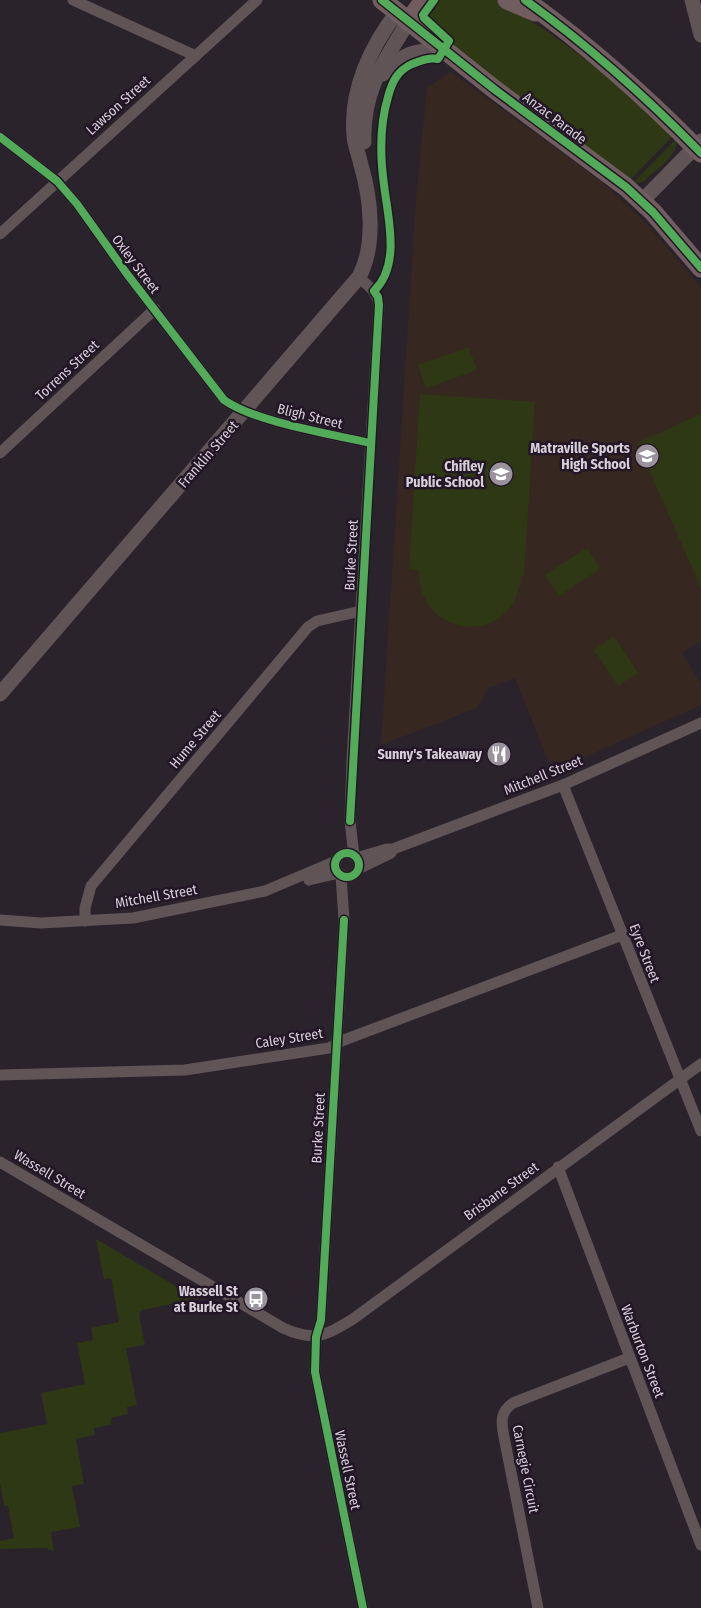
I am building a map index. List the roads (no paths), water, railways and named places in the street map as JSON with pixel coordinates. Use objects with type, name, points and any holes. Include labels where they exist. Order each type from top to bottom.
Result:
[{"type":"main road","points":[[398,9],[424,0]]},
{"type":"main road","points":[[507,0],[548,17]]},
{"type":"main road","points":[[525,0],[641,95],[699,147]]},
{"type":"main road","name":"Anzac Parade","points":[[398,9],[444,50],[642,201],[701,268]]},
{"type":"street","points":[[73,0],[196,56]]},
{"type":"street","name":"Lawson Street","points":[[0,234],[257,0]]},
{"type":"street","points":[[692,0],[701,35]]},
{"type":"street","name":"Franklin Street","points":[[361,165],[364,150],[365,110],[398,9]]},
{"type":"street","name":"Franklin Street","points":[[0,694],[359,277],[368,256],[370,228],[361,165],[354,136],[356,95],[368,61],[398,9]]},
{"type":"street","points":[[373,83],[404,56],[417,51],[444,50]]},
{"type":"street","name":"Oxley Street","points":[[0,137],[57,181],[77,204],[224,400],[245,411]]},
{"type":"street","points":[[642,201],[699,147]]},
{"type":"street","name":"Burke Street","points":[[316,1337],[321,1320],[379,305],[378,297],[374,291],[359,277]]},
{"type":"street","name":"Torrens Street","points":[[0,453],[155,309]]},
{"type":"street","name":"Bligh Street","points":[[245,411],[370,443]]},
{"type":"street","name":"Hume Street","points":[[85,921],[85,908],[91,886],[308,627],[317,621],[361,611]]},
{"type":"street","name":"Mitchell Street","points":[[0,920],[41,923],[133,918],[265,891],[285,884],[295,884],[347,865],[388,856],[393,850],[563,785],[701,723]]},
{"type":"street","name":"Eyre Street","points":[[563,785],[701,1131]]},
{"type":"street","name":"Caley Street","points":[[0,1075],[197,1068],[329,1048],[344,1040],[622,935]]},
{"type":"street","name":"Brisbane Street","points":[[316,1337],[331,1332],[353,1319],[701,1064]]},
{"type":"street","name":"Wassell Street","points":[[0,1162],[283,1328],[300,1336],[316,1337],[315,1372],[363,1608]]},
{"type":"street","name":"Warburton Street","points":[[558,1167],[701,1545]]},
{"type":"street","name":"Carnegie Circuit","points":[[538,1608],[501,1421],[503,1413],[514,1403],[629,1358]]},
{"type":"place","name":"Matraville Sports High School","points":[[647,456]]},
{"type":"place","name":"Chifley Public School","points":[[501,474]]},
{"type":"place","name":"Sunny's Takeaway","points":[[499,754]]},
{"type":"place","name":"Wassell St at Burke St","points":[[256,1299]]}]
